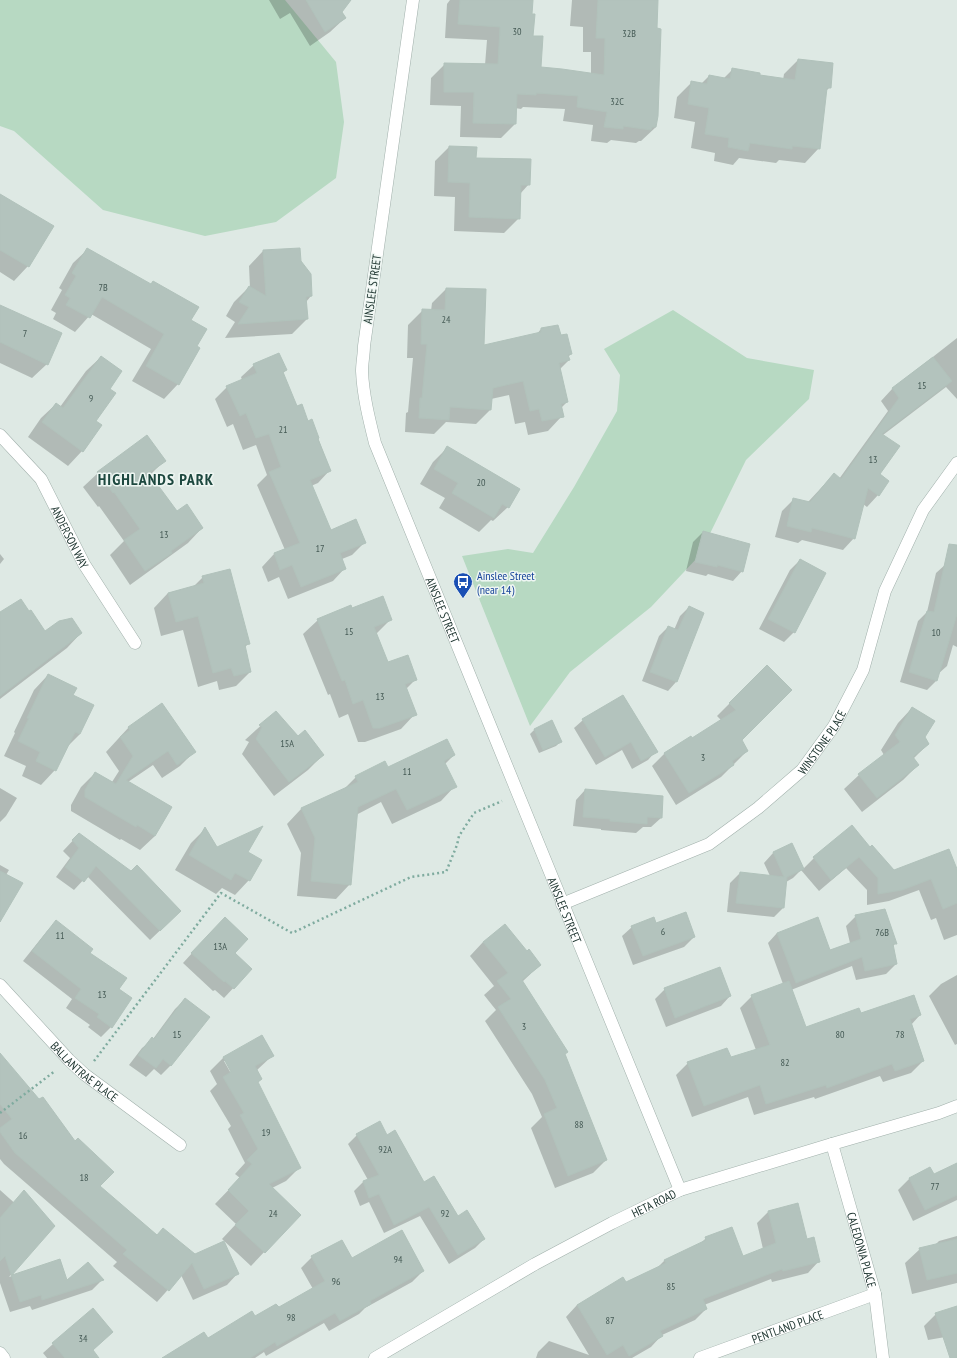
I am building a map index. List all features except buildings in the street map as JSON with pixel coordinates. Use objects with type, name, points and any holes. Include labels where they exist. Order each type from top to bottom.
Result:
[{"type":"street","name":"AINSLEE STREET","points":[[413,0],[364,346],[362,370],[364,392],[375,443],[680,1190]]},
{"type":"street","name":"ANDERSON WAY","points":[[0,435],[41,479],[84,564],[135,643]]},
{"type":"street","name":"WINSTONE PLACE","points":[[562,904],[709,844],[758,808],[802,770],[834,726],[864,670],[885,591],[923,510],[957,463]]},
{"type":"street","name":"BALLANTRAE PLACE","points":[[0,984],[69,1060],[84,1074],[180,1145]]},
{"type":"street","name":"HETA ROAD","points":[[375,1358],[535,1264],[680,1190],[939,1113],[957,1106]]},
{"type":"street","name":"CALEDONIA PLACE","points":[[832,1144],[875,1294],[883,1358]]},
{"type":"street","name":"PENTLAND PLACE","points":[[700,1358],[875,1294]]},
{"type":"street","points":[[0,1353],[4,1358]]},
{"type":"path","points":[[84,1074],[221,893],[292,933],[411,877],[446,872],[459,836],[474,813],[518,794]]},
{"type":"path","points":[[0,1112],[69,1060]]},
{"type":"green space","points":[[0,0],[285,0],[336,62],[344,122],[336,178],[276,222],[205,236],[103,210],[14,131],[0,126]]},
{"type":"green space","points":[[673,310],[747,358],[814,370],[809,399],[746,460],[699,556],[651,607],[570,672],[530,726],[462,556],[508,549],[533,553],[574,487],[617,411],[620,375],[604,349]]},
{"type":"place","name":"Ainslee Street (near 14)","points":[[463,599]]},
{"type":"district","name":"HIGHLANDS PARK","points":[[156,479]]}]
